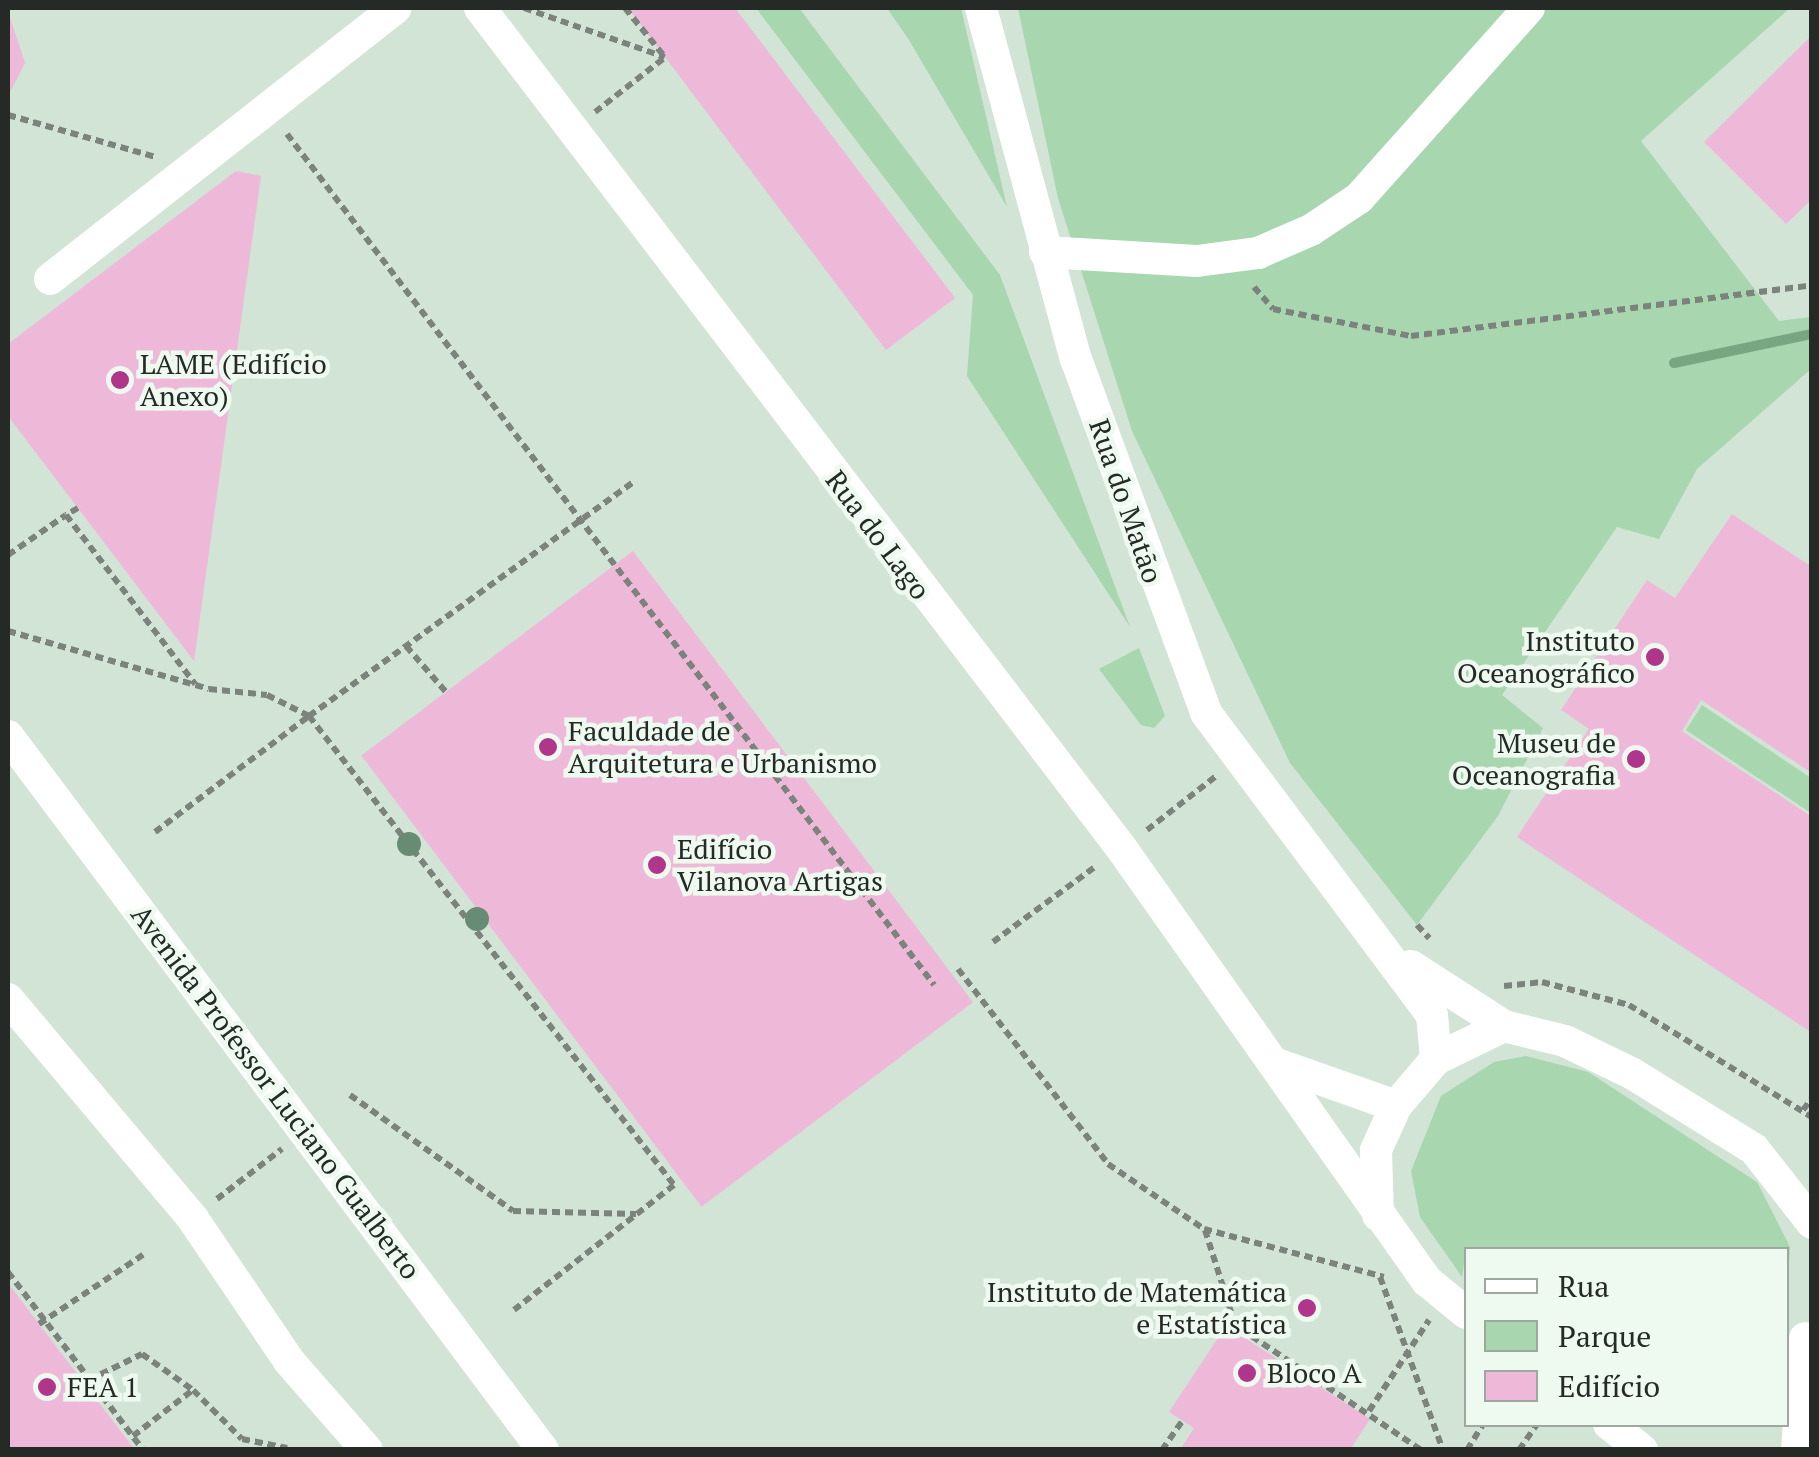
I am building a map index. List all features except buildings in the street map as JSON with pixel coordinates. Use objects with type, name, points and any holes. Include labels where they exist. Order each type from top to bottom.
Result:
[{"type":"street","points":[[50,279],[396,8]]},
{"type":"street","name":"Rua do Lago","points":[[480,8],[570,132],[1048,757],[1274,1063],[1378,1216],[1456,1304]]},
{"type":"street","name":"Rua do Matão","points":[[981,8],[1045,252],[1206,714],[1293,839],[1381,940],[1432,1015],[1436,1059]]},
{"type":"street","points":[[1045,252],[1228,256],[1312,230],[1359,198],[1530,8]]},
{"type":"street","name":"Avenida Professor Luciano Gualberto","points":[[8,736],[544,1450]]},
{"type":"street","name":"Rua do Matão","points":[[1381,940],[1442,993],[1504,1026],[1565,1042],[1648,1084],[1754,1149],[1809,1216]]},
{"type":"street","points":[[8,999],[193,1219],[289,1360],[367,1450]]},
{"type":"street","points":[[1378,1216],[1376,1150],[1396,1106],[1436,1059],[1504,1026]]},
{"type":"street","points":[[1274,1063],[1396,1106]]},
{"type":"street","points":[[1797,1450],[1805,1334]]},
{"type":"street","points":[[1613,1427],[1642,1450]]},
{"type":"path","points":[[524,8],[665,57]]},
{"type":"path","points":[[625,8],[665,57]]},
{"type":"path","points":[[570,132],[665,57]]},
{"type":"path","points":[[8,115],[168,160]]},
{"type":"path","points":[[280,125],[934,985]]},
{"type":"path","points":[[1228,256],[1274,309],[1410,336],[1812,285]]},
{"type":"path","points":[[155,832],[634,482]]},
{"type":"path","points":[[8,555],[78,508]]},
{"type":"path","points":[[66,516],[196,686]]},
{"type":"path","points":[[8,631],[196,686],[267,695],[309,716],[674,1185],[514,1310]]},
{"type":"path","points":[[406,646],[446,692]]},
{"type":"path","points":[[1417,925],[1438,948]]},
{"type":"path","points":[[958,969],[1108,1164],[1204,1229],[1380,1277],[1443,1450]]},
{"type":"path","points":[[1493,985],[1542,982],[1629,1005],[1812,1117]]},
{"type":"path","points":[[350,1095],[512,1211],[638,1214]]},
{"type":"path","points":[[1803,1110],[1812,1098]]},
{"type":"path","points":[[217,1200],[283,1148]]},
{"type":"path","points":[[1204,1229],[1239,1331],[1369,1411],[1421,1450]]},
{"type":"path","points":[[42,1323],[143,1255]]},
{"type":"path","points":[[8,1272],[42,1323],[142,1450]]},
{"type":"path","points":[[1369,1411],[1408,1352],[1456,1304]]},
{"type":"path","points":[[89,1380],[142,1354],[194,1390],[242,1439],[287,1448]]},
{"type":"path","points":[[132,1436],[194,1390]]},
{"type":"path","points":[[1162,1450],[1182,1421]]},
{"type":"path","points":[[1467,1450],[1481,1427]]},
{"type":"path","points":[[1518,1450],[1535,1427]]},
{"type":"shaded area","points":[[8,8],[1811,8],[1811,1449],[8,1450]]},
{"type":"green space","points":[[756,8],[799,8],[1000,275],[1130,627],[967,376],[973,295]]},
{"type":"green space","points":[[887,8],[961,8],[1007,207],[909,40]]},
{"type":"green space","points":[[1018,8],[1790,8],[1641,141],[1779,321],[1811,317],[1811,369],[1697,469],[1659,539],[1617,527],[1502,695],[1543,728],[1498,816],[1417,925],[1290,763],[1132,431],[1058,198]]},
{"type":"green space","points":[[1139,648],[1165,716],[1154,728],[1141,725],[1099,669]]},
{"type":"green space","points":[[1702,705],[1811,778],[1811,813],[1686,730]]},
{"type":"green space","points":[[1526,1056],[1588,1072],[1757,1182],[1790,1247],[1789,1264],[1789,1247],[1464,1247],[1462,1277],[1420,1217],[1411,1171],[1441,1096],[1494,1062]]},
{"type":"waterway","points":[[1674,363],[1812,334]]},
{"type":"place","name":"LAME (Edifício Anexo)","points":[[120,380]]},
{"type":"place","name":"Instituto Oceanográfico","points":[[1655,657]]},
{"type":"place","name":"Faculdade de Arquitetura e Urbanismo","points":[[548,747]]},
{"type":"place","name":"Museu de Oceanografia","points":[[1636,759]]},
{"type":"place","name":"Edifício Vilanova Artigas","points":[[657,865]]},
{"type":"place","name":"Instituto de Matemática e Estatística","points":[[1307,1308]]},
{"type":"place","name":"Bloco A","points":[[1247,1373]]},
{"type":"place","name":"FEA 1","points":[[47,1387]]}]
